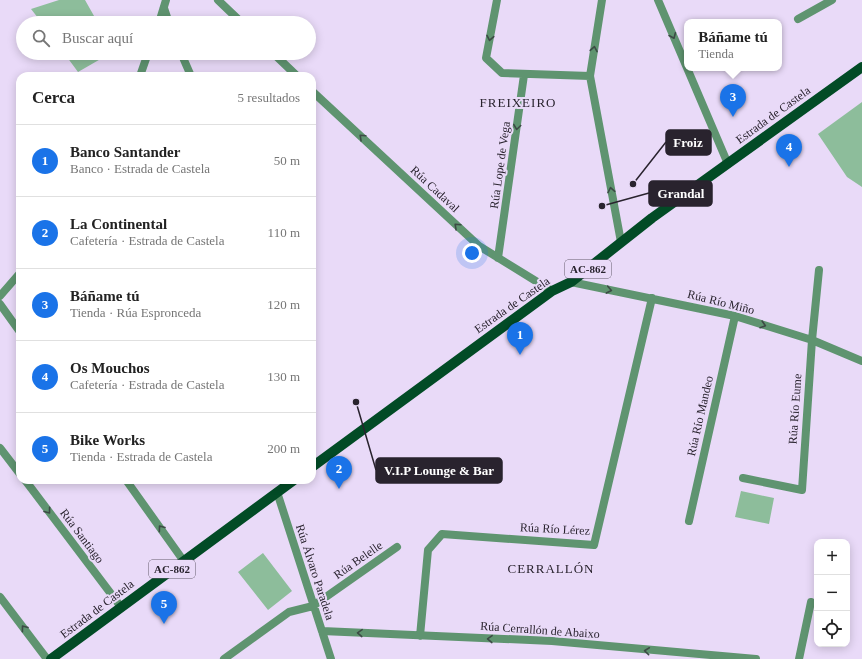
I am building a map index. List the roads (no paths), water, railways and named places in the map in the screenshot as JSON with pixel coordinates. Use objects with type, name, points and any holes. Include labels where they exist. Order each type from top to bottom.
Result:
[{"type":"main road","name":"Estrada de Castela","points":[[316,464],[552,291],[571,282],[621,242],[862,67]]},
{"type":"main road","name":"Estrada de Castela","points":[[51,659],[183,560],[288,484]]},
{"type":"street","points":[[218,0],[235,16]]},
{"type":"street","points":[[497,0],[486,58],[502,73],[590,76]]},
{"type":"street","points":[[602,0],[590,76],[621,242]]},
{"type":"street","points":[[658,0],[684,61]]},
{"type":"street","points":[[798,19],[832,0]]},
{"type":"street","points":[[161,16],[165,4]]},
{"type":"street","points":[[165,4],[168,16]]},
{"type":"street","points":[[141,72],[146,60]]},
{"type":"street","points":[[184,60],[189,72]]},
{"type":"street","points":[[280,60],[293,72]]},
{"type":"street","points":[[688,71],[728,164]]},
{"type":"street","name":"Rúa Lope de Vega","points":[[498,258],[524,74]]},
{"type":"street","name":"Rúa Cadaval","points":[[316,95],[479,246],[552,291]]},
{"type":"street","name":"Rúa Río Eume","points":[[743,478],[802,490],[812,340],[819,270]]},
{"type":"street","points":[[0,296],[16,278]]},
{"type":"street","name":"Rúa Río Miño","points":[[571,282],[735,316],[812,340],[862,361]]},
{"type":"street","name":"Rúa Río Lérez","points":[[420,636],[428,550],[442,534],[594,545],[652,298]]},
{"type":"street","points":[[0,304],[16,326]]},
{"type":"street","name":"Rúa Río Mandeo","points":[[689,521],[735,316]]},
{"type":"street","points":[[0,448],[16,469]]},
{"type":"street","name":"Rúa Santiago","points":[[27,484],[121,607]]},
{"type":"street","points":[[129,484],[183,560]]},
{"type":"street","name":"Rúa Álvaro Paradela","points":[[277,492],[330,659]]},
{"type":"street","name":"Rúa Belelle","points":[[313,606],[397,546]]},
{"type":"street","points":[[0,597],[47,659]]},
{"type":"street","points":[[799,659],[811,602]]},
{"type":"street","points":[[224,659],[289,612],[313,606]]},
{"type":"street","name":"Rúa Cerrallón de Abaixo","points":[[322,631],[552,641],[756,659]]},
{"type":"place","name":"Báñame tú","points":[[733,117]]},
{"type":"place","name":"Os Mouchos","points":[[789,167]]},
{"type":"place","name":"Froiz","points":[[633,184]]},
{"type":"place","name":"Grandal","points":[[602,206]]},
{"type":"place","name":"Banco Santander","points":[[520,355]]},
{"type":"place","name":"V.I.P Lounge & Bar","points":[[356,402]]},
{"type":"place","name":"La Continental","points":[[339,489]]},
{"type":"place","name":"Bike Works","points":[[164,624]]},
{"type":"district","name":"FREIXEIRO","points":[[518,102]]},
{"type":"district","name":"CERRALLÓN","points":[[551,568]]}]
